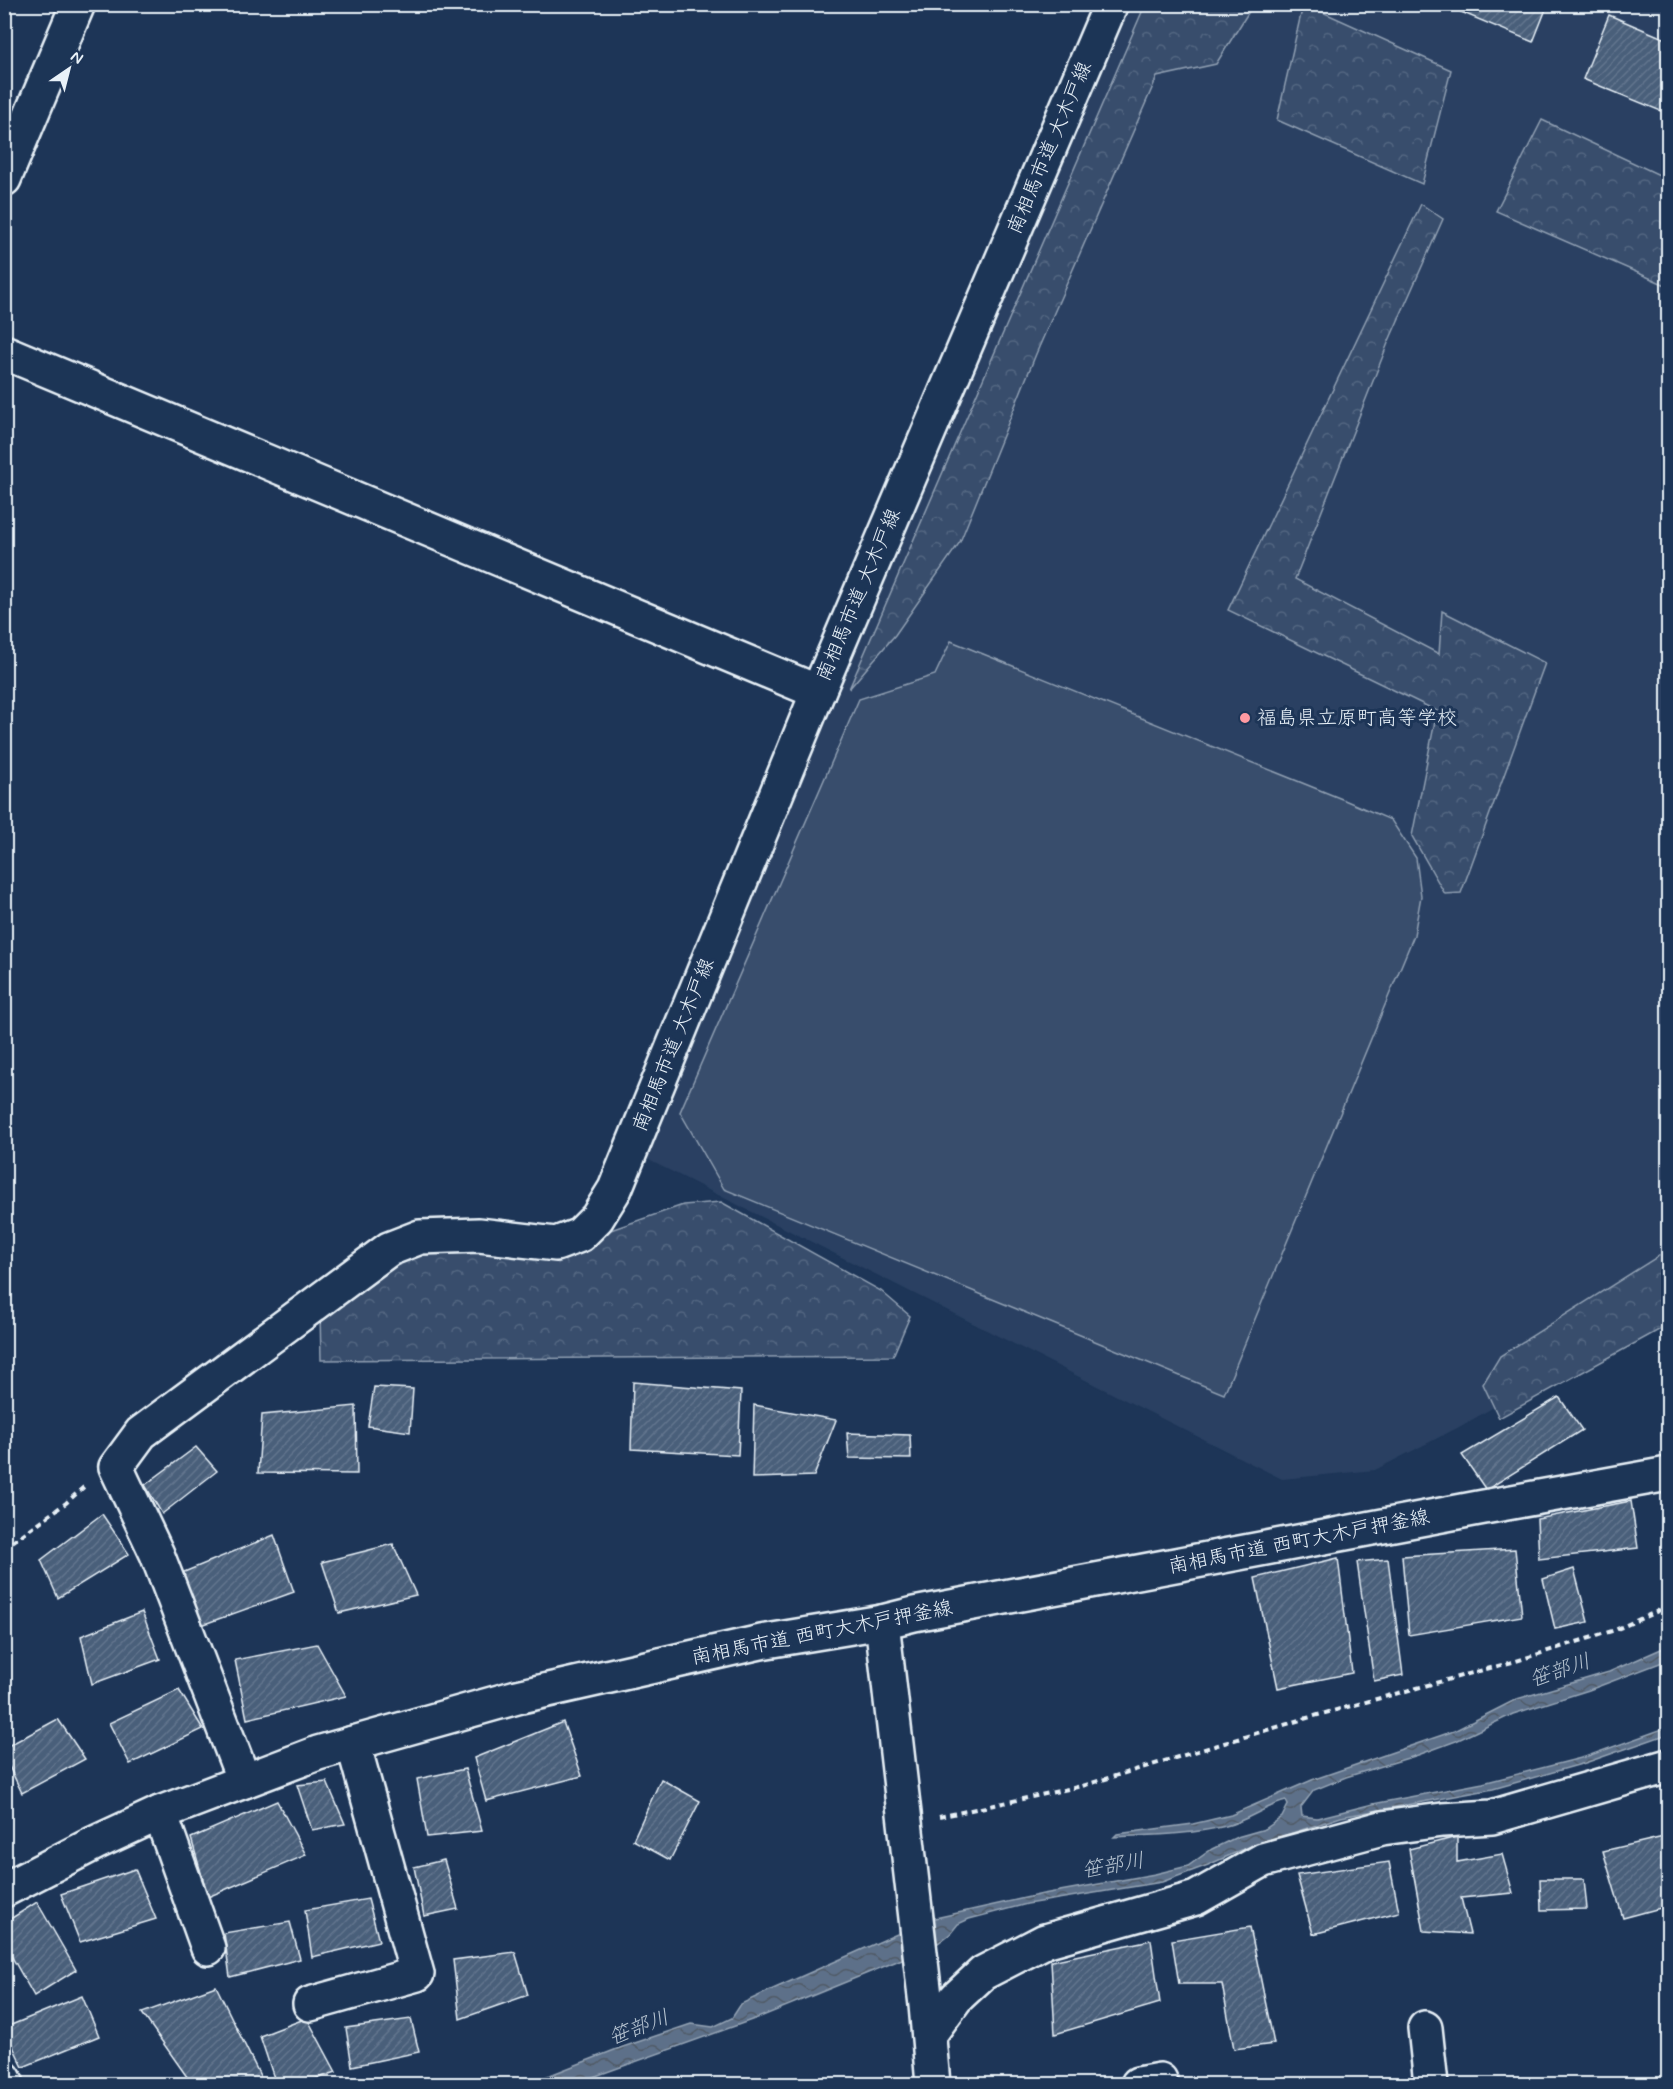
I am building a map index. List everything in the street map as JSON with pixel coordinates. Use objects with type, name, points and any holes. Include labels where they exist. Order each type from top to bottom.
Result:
[{"type":"street","points":[[4,179],[78,4]]},
{"type":"street","name":"南相馬市道 大木戸線","points":[[116,1467],[141,1433],[389,1249],[420,1237],[479,1235],[556,1244],[580,1235],[597,1218],[615,1189],[818,692],[1111,4]]},
{"type":"street","points":[[4,352],[818,692]]},
{"type":"street","points":[[116,1467],[157,1554],[244,1780]]},
{"type":"street","name":"南相馬市道 西町大木戸押釜線","points":[[4,1890],[95,1843],[160,1813],[244,1780],[318,1753],[517,1697],[761,1642],[882,1622],[914,1614],[1668,1474]]},
{"type":"street","points":[[882,1622],[928,2020],[933,2085]]},
{"type":"street","points":[[310,2004],[417,1974],[353,1743]]},
{"type":"street","points":[[928,2020],[982,1973],[1045,1941],[1196,1898],[1263,1860],[1382,1828],[1442,1820],[1492,1817],[1668,1766]]},
{"type":"street","points":[[160,1813],[208,1948]]},
{"type":"street","points":[[1425,2028],[1431,2085]]},
{"type":"street","points":[[4,2078],[7,2085]]},
{"type":"path","points":[[4,1548],[66,1503],[98,1474],[116,1467]]},
{"type":"path","points":[[906,1829],[1082,1786],[1307,1718],[1516,1661],[1615,1629],[1658,1611],[1668,1604]]},
{"type":"shaded area","name":"福島県立原町高等学校","points":[[1128,5],[1668,5],[1668,1307],[1461,1426],[1375,1470],[1282,1479],[641,1156],[833,689],[969,384]]},
{"type":"green space","points":[[1145,5],[1253,5],[1216,64],[1157,77],[1036,354],[960,542],[895,635],[849,689]]},
{"type":"green space","points":[[1303,5],[1451,70],[1422,184],[1277,120]]},
{"type":"green space","points":[[1542,120],[1668,179],[1668,286],[1496,211]]},
{"type":"green space","points":[[1421,204],[1443,219],[1388,343],[1295,579],[1439,654],[1442,611],[1545,663],[1461,893],[1445,894],[1412,836],[1437,711],[1228,610]]},
{"type":"green space","points":[[951,641],[1391,820],[1416,858],[1421,896],[1414,935],[1224,1394],[724,1189],[680,1112],[859,699],[935,675]]},
{"type":"green space","points":[[721,1202],[881,1291],[910,1316],[893,1356],[321,1360],[320,1312],[391,1257],[443,1243],[550,1251],[683,1205]]},
{"type":"green space","points":[[1668,1250],[1668,1325],[1499,1418],[1483,1384],[1500,1356]]},
{"type":"water","points":[[1668,1646],[1668,1660],[1589,1690],[1513,1714],[1456,1741],[1418,1755],[1346,1777],[1314,1790],[1301,1807],[1302,1816],[1317,1818],[1373,1804],[1483,1783],[1585,1757],[1668,1727],[1668,1734],[1585,1763],[1493,1789],[1341,1817],[1246,1848],[1162,1882],[1027,1904],[969,1919],[958,1924],[950,1934],[934,1946],[760,2017],[579,2082],[527,2084],[617,2049],[691,2024],[713,2027],[732,2018],[741,2004],[931,1919],[1043,1894],[1188,1866],[1212,1849],[1237,1837],[1265,1829],[1282,1817],[1288,1805],[1286,1801],[1234,1824],[1212,1829],[1114,1837],[1117,1834],[1193,1824],[1231,1815],[1312,1780],[1454,1731],[1517,1699],[1609,1672]]},
{"type":"building","points":[[1442,4],[1548,4],[1533,42]]},
{"type":"building","points":[[1609,15],[1668,40],[1668,114],[1583,79]]},
{"type":"building","points":[[633,1382],[741,1391],[738,1455],[631,1449]]},
{"type":"building","points":[[374,1387],[413,1389],[410,1432],[368,1426]]},
{"type":"building","points":[[1559,1397],[1582,1430],[1486,1490],[1462,1455]]},
{"type":"building","points":[[754,1405],[836,1420],[814,1476],[752,1478]]},
{"type":"building","points":[[356,1406],[357,1474],[258,1473],[262,1415]]},
{"type":"building","points":[[847,1433],[910,1435],[911,1459],[849,1458]]},
{"type":"building","points":[[196,1447],[217,1471],[162,1514],[145,1485]]},
{"type":"building","points":[[1631,1501],[1638,1548],[1539,1559],[1537,1519]]},
{"type":"building","points":[[102,1514],[129,1554],[58,1598],[41,1560]]},
{"type":"building","points":[[274,1535],[294,1592],[196,1627],[177,1575]]},
{"type":"building","points":[[393,1544],[416,1595],[339,1613],[322,1562]]},
{"type":"building","points":[[1515,1549],[1522,1616],[1409,1635],[1402,1556]]},
{"type":"building","points":[[1338,1558],[1352,1673],[1278,1688],[1255,1578]]},
{"type":"building","points":[[1388,1559],[1403,1675],[1374,1681],[1357,1562]]},
{"type":"building","points":[[1574,1569],[1588,1622],[1555,1629],[1543,1579]]},
{"type":"building","points":[[142,1612],[160,1659],[92,1684],[81,1636]]},
{"type":"building","points":[[317,1644],[346,1696],[247,1719],[235,1660]]},
{"type":"building","points":[[179,1690],[203,1729],[130,1764],[109,1723]]},
{"type":"building","points":[[58,1719],[85,1759],[22,1793],[4,1756],[4,1748]]},
{"type":"building","points":[[563,1722],[582,1776],[486,1801],[474,1758]]},
{"type":"building","points":[[465,1769],[482,1831],[427,1837],[417,1779]]},
{"type":"building","points":[[661,1779],[700,1801],[670,1860],[633,1840]]},
{"type":"building","points":[[327,1782],[345,1824],[312,1830],[297,1785]]},
{"type":"building","points":[[277,1801],[306,1855],[208,1897],[191,1838]]},
{"type":"building","points":[[1668,1836],[1668,1906],[1623,1918],[1603,1851]]},
{"type":"building","points":[[1457,1837],[1457,1862],[1502,1854],[1513,1893],[1461,1898],[1470,1934],[1424,1931],[1409,1849]]},
{"type":"building","points":[[444,1860],[458,1909],[424,1916],[414,1867]]},
{"type":"building","points":[[1389,1862],[1399,1912],[1313,1934],[1297,1875]]},
{"type":"building","points":[[135,1869],[156,1919],[80,1942],[61,1894]]},
{"type":"building","points":[[1540,1879],[1584,1879],[1587,1909],[1541,1910]]},
{"type":"building","points":[[368,1899],[379,1941],[312,1957],[305,1910]]},
{"type":"building","points":[[37,1902],[76,1970],[34,1996],[4,1943],[4,1923]]},
{"type":"building","points":[[290,1922],[300,1959],[230,1977],[224,1933]]},
{"type":"building","points":[[1250,1927],[1274,2044],[1234,2049],[1222,1984],[1179,1984],[1172,1940]]},
{"type":"building","points":[[1151,1940],[1160,2003],[1055,2034],[1051,1961]]},
{"type":"building","points":[[515,1952],[528,1995],[460,2019],[453,1960]]},
{"type":"building","points":[[216,1986],[264,2084],[192,2084],[142,2013]]},
{"type":"building","points":[[82,1996],[99,2036],[23,2067],[4,2028]]},
{"type":"building","points":[[307,2018],[336,2072],[301,2084],[276,2084],[260,2036]]},
{"type":"building","points":[[411,2019],[419,2052],[352,2066],[346,2028]]},
{"type":"place","name":"福島県立原町高等学校","points":[[1245,718]]},
{"type":"water label","name":"笹部川","points":[[1560,1671]]},
{"type":"water label","name":"笹部川","points":[[1113,1866]]},
{"type":"water label","name":"笹部川","points":[[639,2028]]}]
